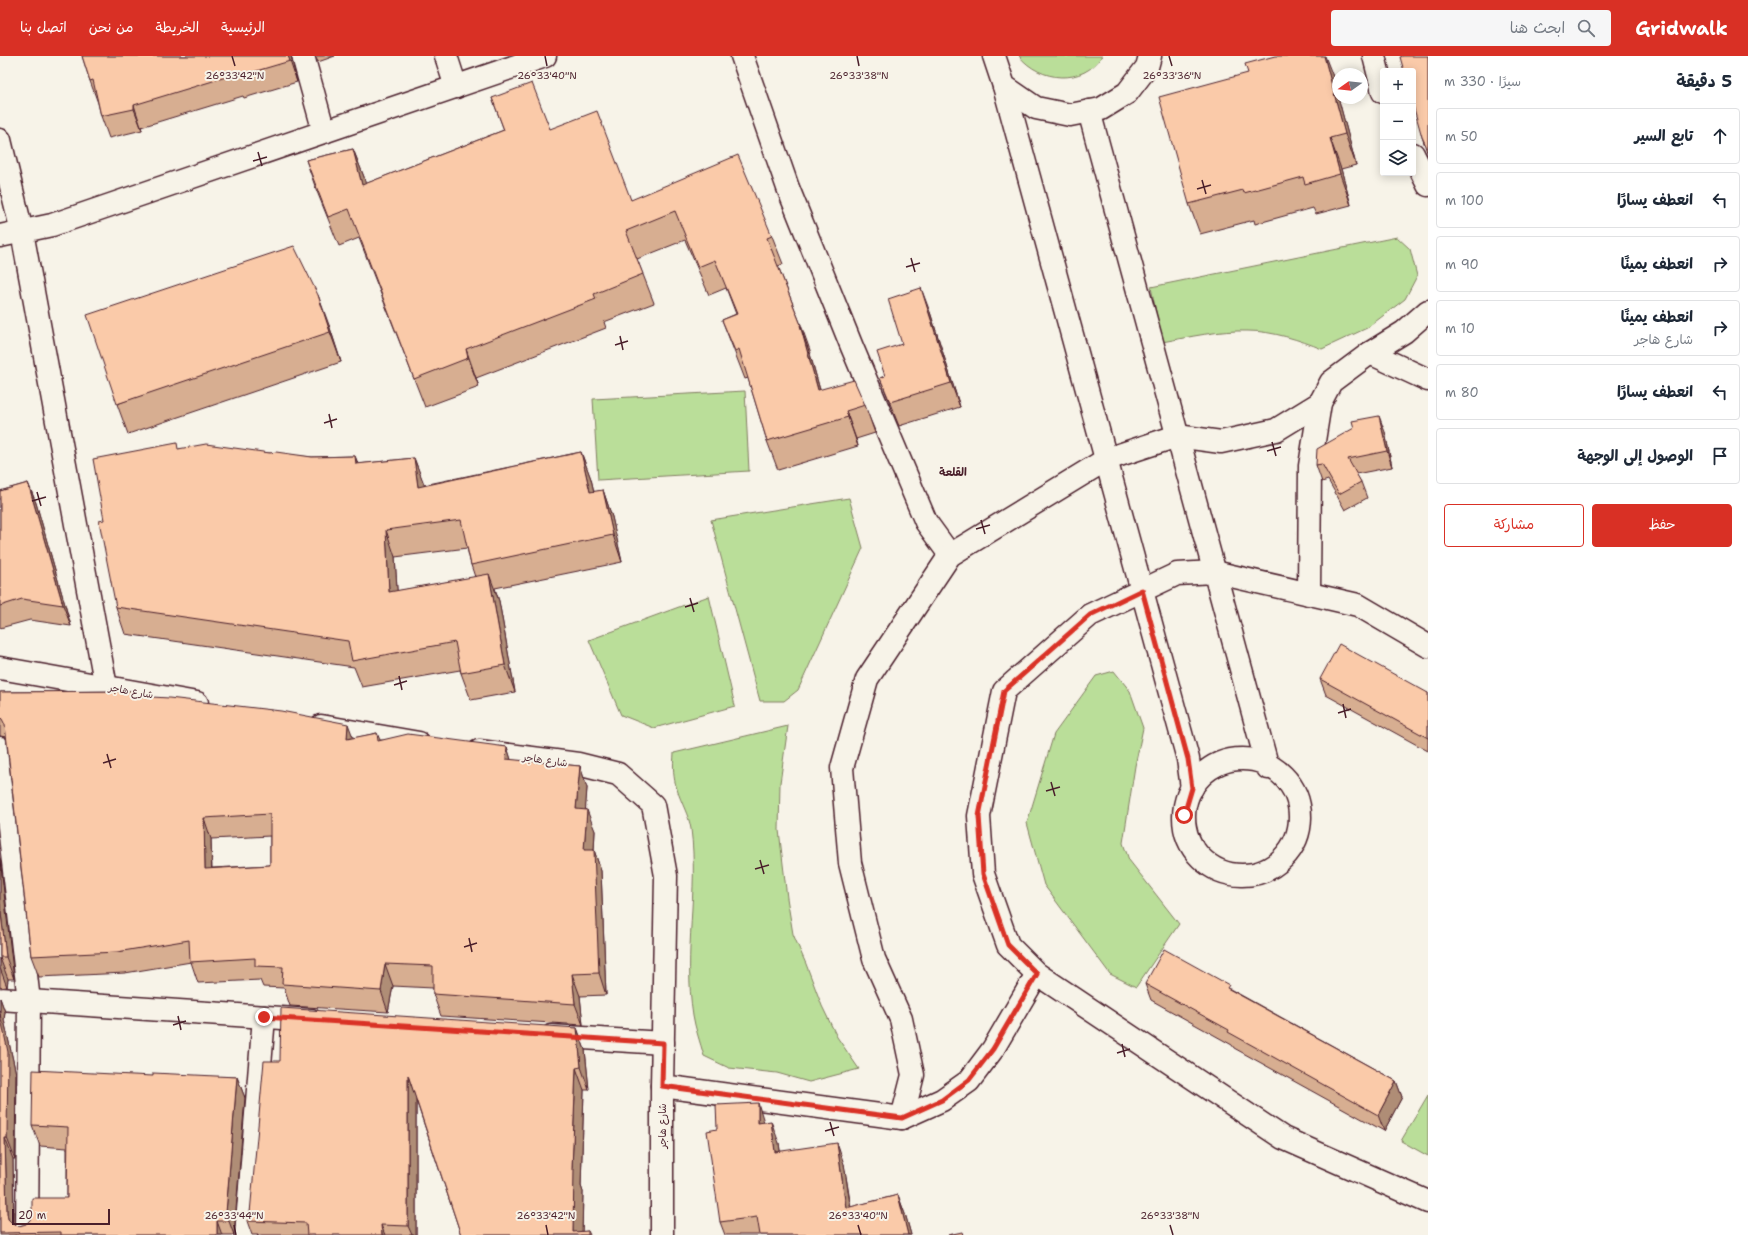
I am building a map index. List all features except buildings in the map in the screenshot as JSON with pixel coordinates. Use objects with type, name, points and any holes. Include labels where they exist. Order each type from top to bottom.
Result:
[{"type":"street","points":[[303,56],[324,132]]},
{"type":"street","points":[[446,56],[456,87]]},
{"type":"street","points":[[0,236],[52,225],[545,56]]},
{"type":"street","points":[[742,56],[788,188],[852,347],[926,522],[950,555]]},
{"type":"street","points":[[994,56],[1004,86],[1188,759],[1192,788]]},
{"type":"street","points":[[1004,86],[1036,108],[1070,115],[1100,109],[1127,93],[1147,67],[1150,56]]},
{"type":"street","points":[[1374,56],[1380,80]]},
{"type":"street","points":[[1089,111],[1268,768]]},
{"type":"street","points":[[0,140],[22,232],[106,687]]},
{"type":"street","points":[[1416,160],[1428,185]]},
{"type":"street","points":[[1309,594],[1310,466],[1320,403],[1330,382],[1370,353],[1404,332],[1428,310]]},
{"type":"street","points":[[1370,353],[1428,380]]},
{"type":"street","points":[[902,1118],[913,1075],[901,1019],[874,959],[850,863],[842,768],[867,679],[950,555],[1107,460],[1178,436],[1221,442],[1276,430],[1320,403]]},
{"type":"street","points":[[1428,646],[1358,605],[1214,572],[1177,574],[1090,615],[1004,691],[979,816],[983,874],[1008,945],[1037,974],[1284,1138],[1428,1202]]},
{"type":"street","name":"شارع هاجر","points":[[0,668],[217,707]]},
{"type":"street","points":[[303,722],[437,746]]},
{"type":"street","points":[[0,748],[29,1001],[27,1235]]},
{"type":"street","name":"شارع هاجر","points":[[460,749],[578,764],[618,774],[653,805],[666,876],[662,1086],[662,1235]]},
{"type":"street","points":[[1230,759],[1254,759],[1290,781],[1302,817],[1290,852],[1275,866],[1260,873],[1237,875],[1215,869],[1199,856],[1192,845],[1184,815],[1192,788],[1203,773],[1218,763],[1230,759]]},
{"type":"street","points":[[662,1086],[902,1118],[942,1100],[969,1080],[993,1049],[1037,974]]},
{"type":"street","points":[[0,999],[334,1021]]},
{"type":"street","points":[[246,1235],[264,1017]]},
{"type":"street","points":[[530,1034],[663,1043]]},
{"type":"green space","points":[[1019,56],[1102,56],[1094,66],[1084,72],[1073,76],[1061,77],[1038,71],[1028,65]]},
{"type":"green space","points":[[1397,237],[1410,249],[1417,276],[1405,299],[1367,328],[1322,349],[1305,342],[1257,331],[1215,333],[1162,342],[1151,287]]},
{"type":"green space","points":[[745,391],[749,471],[598,480],[593,399]]},
{"type":"green space","points":[[849,498],[863,548],[798,690],[784,701],[760,701],[711,520]]},
{"type":"green space","points":[[709,596],[735,706],[654,728],[621,715],[589,640]]},
{"type":"green space","points":[[1114,671],[1130,691],[1143,728],[1135,766],[1123,843],[1129,860],[1179,924],[1136,987],[1110,974],[1044,885],[1027,823],[1054,734],[1096,676]]},
{"type":"green space","points":[[788,726],[780,783],[779,830],[793,934],[822,1006],[837,1037],[859,1069],[809,1082],[777,1073],[729,1068],[704,1056],[696,1030],[690,992],[690,945],[693,875],[691,829],[689,819],[676,785],[673,763],[674,753]]},
{"type":"green space","points":[[1428,1095],[1428,1156],[1401,1141]]},
{"type":"district","name":"القلعة","points":[[953,472]]},
{"type":"route","points":[[264,1017],[663,1043],[662,1086],[902,1118],[942,1100],[969,1080],[993,1049],[1037,974],[1008,945],[983,874],[979,816],[1004,691],[1090,615],[1142,590],[1188,759],[1192,788],[1184,815]]}]
